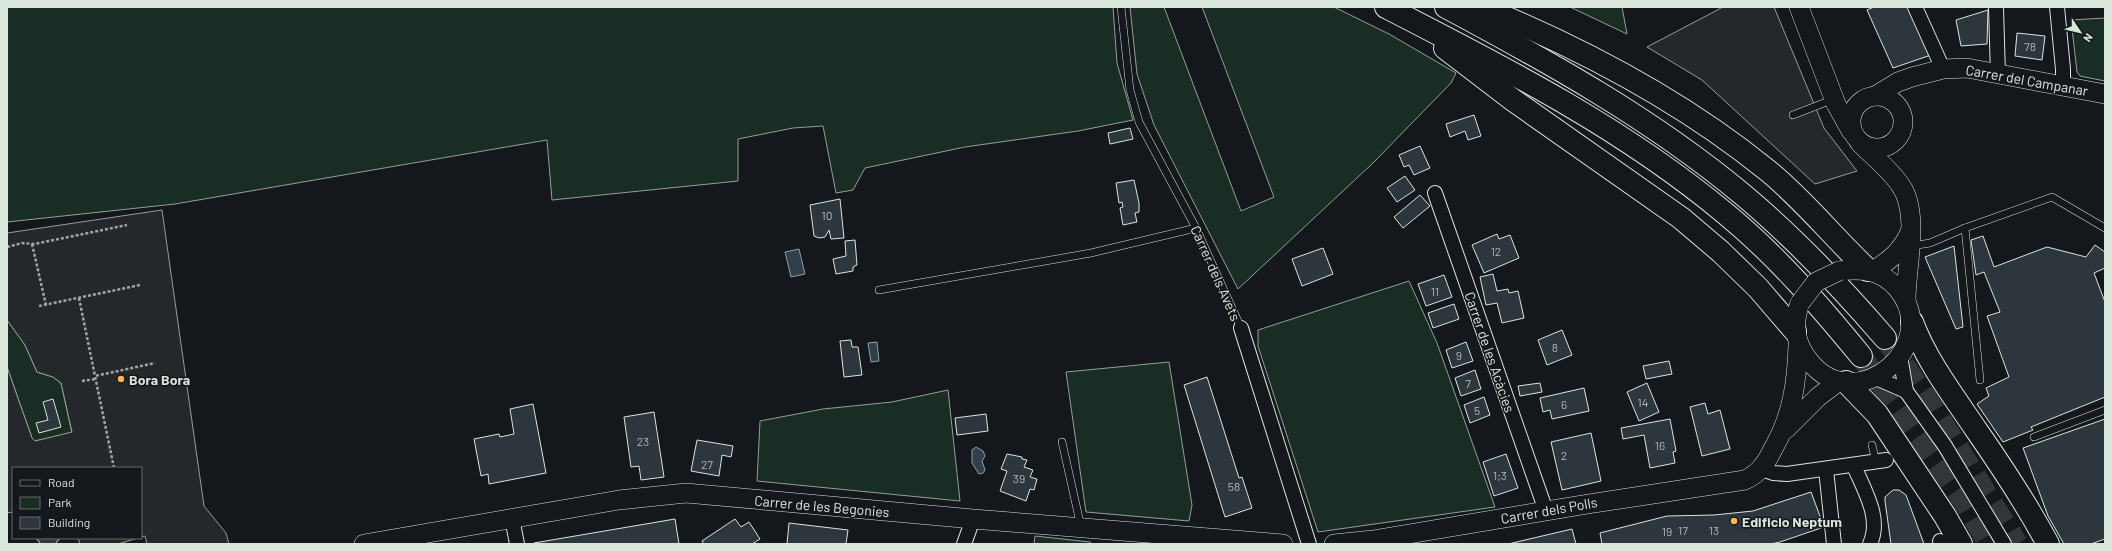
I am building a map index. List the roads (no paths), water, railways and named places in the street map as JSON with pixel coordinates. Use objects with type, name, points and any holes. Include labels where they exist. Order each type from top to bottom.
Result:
[{"type":"highway","points":[[1446,7],[1540,57],[1589,86],[1696,158],[1769,218],[1811,257],[1885,338]]},
{"type":"highway","points":[[1482,7],[1562,44],[1614,71],[1666,100],[1716,131],[1768,170],[1871,270]]},
{"type":"highway","points":[[1395,12],[1513,100],[1681,218],[1721,252],[1758,288],[1797,338]]},
{"type":"highway","points":[[1395,12],[1574,106],[1681,178],[1757,241],[1827,314],[1861,356]]},
{"type":"highway","points":[[1912,322],[1922,347],[1936,371],[1988,448],[2048,544]]},
{"type":"highway","points":[[1843,382],[1877,414],[1945,516],[1948,543]]},
{"type":"street","points":[[1799,7],[1831,91],[1855,137],[1901,185]]},
{"type":"street","points":[[1915,7],[1943,69]]},
{"type":"street","points":[[1996,7],[1998,75]]},
{"type":"street","points":[[2057,7],[2064,69],[2063,86]]},
{"type":"street","name":"Carrer del Campanar","points":[[1869,98],[1898,82],[1943,69],[1967,68],[2105,94]]},
{"type":"street","name":"Carrer del Campanar","points":[[1902,115],[1908,93],[1925,75]]},
{"type":"street","points":[[1831,91],[1848,97],[1869,98],[1892,101],[1899,108],[1902,115],[1902,131],[1896,140],[1881,148],[1866,146],[1855,137],[1850,125],[1855,108],[1869,98]]},
{"type":"street","points":[[1896,140],[1896,158],[1901,185],[1908,202],[1911,237],[1906,277],[1906,300],[1912,322],[1906,346],[1889,369],[1876,378],[1864,382],[1843,382],[1819,372],[1797,338],[1796,316],[1800,303],[1816,282],[1839,271],[1871,270],[1892,259],[1911,237]]},
{"type":"street","name":"Carrer de les Acàcies","points":[[1435,192],[1546,511]]},
{"type":"street","points":[[1871,270],[1894,285],[1906,300]]},
{"type":"street","name":"Carrer dels Avets","points":[[1241,328],[1309,544]]},
{"type":"street","name":"Carrer dels Polls","points":[[1784,432],[1794,399],[1797,338]]},
{"type":"street","points":[[1900,356],[1906,391],[1945,446],[2004,544]]},
{"type":"street","points":[[1876,378],[1906,391]]},
{"type":"street","name":"Carrer dels Polls","points":[[1334,544],[1373,540],[1745,480],[1762,469],[1784,432],[1818,397],[1843,382]]},
{"type":"street","points":[[1762,469],[1774,473],[1787,474],[1826,470],[1881,461]]},
{"type":"street","points":[[1854,466],[1871,505],[1875,524],[1870,544]]},
{"type":"street","points":[[1826,470],[1832,543]]},
{"type":"street","name":"Carrer de les Begonies","points":[[364,544],[656,495],[686,493],[973,519],[1081,527],[1119,537],[1283,544]]},
{"type":"street","points":[[512,518],[517,544]]},
{"type":"street","points":[[964,544],[973,519]]},
{"type":"lane","name":"Carrer dels Avets","points":[[1121,7],[1130,90],[1140,122],[1196,228],[1241,328]]},
{"type":"lane","points":[[1794,115],[1831,91]]},
{"type":"lane","points":[[1911,237],[1930,243],[1965,228],[2052,196],[2105,228]]},
{"type":"lane","points":[[879,290],[1091,253],[1196,228]]},
{"type":"lane","points":[[1965,228],[1980,380]]},
{"type":"lane","points":[[2034,437],[2105,410]]},
{"type":"lane","points":[[1062,442],[1081,527]]},
{"type":"lane","points":[[1872,446],[1881,461]]},
{"type":"water","points":[[799,249],[805,274],[791,277],[785,252]]},
{"type":"water","points":[[877,342],[879,361],[871,362],[868,343]]},
{"type":"water","points":[[976,447],[983,451],[985,456],[982,461],[985,470],[983,473],[979,474],[972,463],[972,450]]},
{"type":"tunnel","points":[[1885,338],[1935,411],[2017,544]]},
{"type":"tunnel","points":[[1861,356],[1962,498],[1989,544]]},
{"type":"place","name":"Bora Bora","points":[[121,379]]},
{"type":"place","name":"Edificio Neptum","points":[[1734,521]]}]
